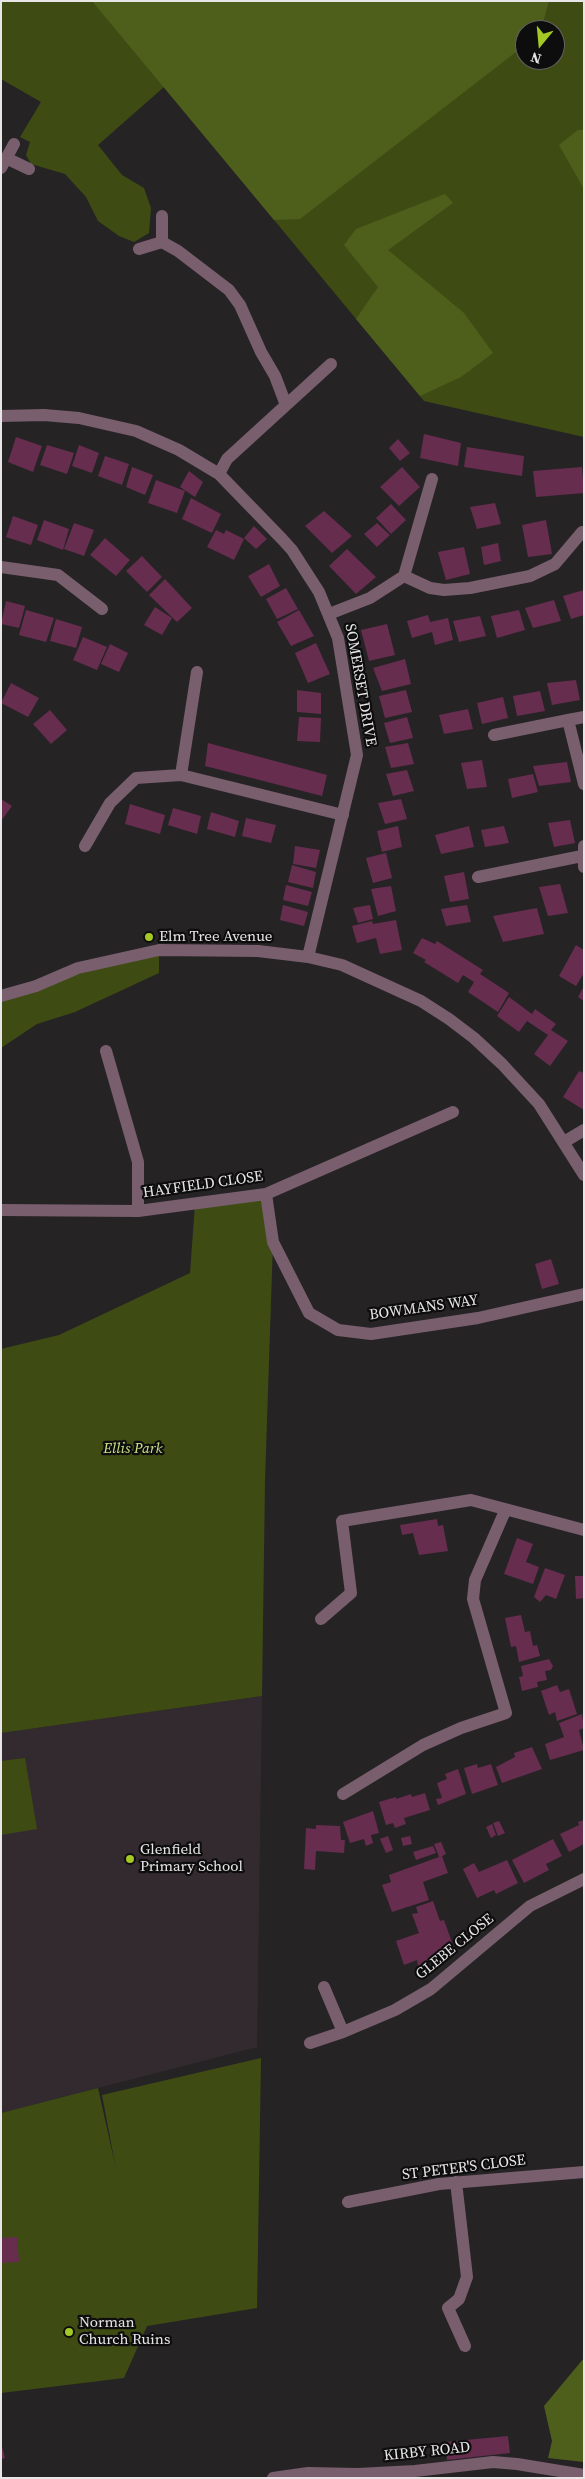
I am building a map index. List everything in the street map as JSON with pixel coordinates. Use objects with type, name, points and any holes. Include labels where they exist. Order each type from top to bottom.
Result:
[{"type":"street","points":[[14,144],[4,163],[29,169]]},
{"type":"street","points":[[162,216],[162,242]]},
{"type":"street","points":[[139,249],[162,242],[178,251],[229,290],[240,305],[261,352],[276,376],[286,405]]},
{"type":"street","points":[[219,474],[227,459],[331,364]]},
{"type":"street","name":"SOMERSET DRIVE","points":[[1,416],[44,415],[79,418],[136,431],[179,450],[219,474],[292,550],[319,592],[338,638],[357,754],[308,957]]},
{"type":"street","points":[[329,614],[370,598],[404,576],[432,478]]},
{"type":"street","points":[[404,576],[430,588],[444,590],[470,588],[530,576],[555,564],[582,532]]},
{"type":"street","points":[[1,567],[58,575],[102,608]]},
{"type":"street","points":[[181,775],[197,672]]},
{"type":"street","points":[[494,735],[584,717]]},
{"type":"street","points":[[568,720],[584,784]]},
{"type":"street","points":[[85,846],[110,803],[136,778],[181,775],[342,815]]},
{"type":"street","points":[[478,877],[583,856]]},
{"type":"street","points":[[1,996],[36,986],[78,968],[159,950],[258,951],[308,957],[342,965],[381,982],[449,1019],[495,1058],[539,1104],[584,1176]]},
{"type":"street","points":[[106,1051],[138,1162],[138,1211]]},
{"type":"street","name":"HAYFIELD CLOSE","points":[[1,1210],[138,1211],[266,1194],[453,1112]]},
{"type":"street","points":[[564,1142],[584,1130]]},
{"type":"street","name":"BOWMANS WAY","points":[[266,1194],[273,1242],[309,1313],[338,1330],[371,1334],[478,1318],[584,1294]]},
{"type":"street","points":[[321,1619],[351,1592],[342,1521],[471,1500],[584,1530]]},
{"type":"street","points":[[343,1794],[423,1745],[462,1728],[506,1713],[473,1598],[475,1580],[505,1510]]},
{"type":"street","name":"GLEBE CLOSE","points":[[310,2043],[343,2032],[395,2010],[431,1989],[530,1906],[584,1879]]},
{"type":"street","points":[[324,1987],[343,2032]]},
{"type":"street","name":"ST PETER'S CLOSE","points":[[348,2202],[456,2182],[584,2173]]},
{"type":"street","points":[[456,2182],[467,2277],[459,2299],[448,2308],[465,2346]]},
{"type":"street","name":"KIRBY ROAD","points":[[272,2478],[308,2472],[358,2474],[415,2471],[493,2462],[584,2475]]},
{"type":"shaded area","name":"Glenfield Primary School","points":[[262,1696],[257,2047],[1,2113],[1,1733]]},
{"type":"green space","points":[[1,1],[584,1],[584,437],[424,401],[164,87],[98,145],[122,175],[144,188],[151,208],[149,233],[134,242],[119,236],[98,221],[86,197],[65,174],[31,164],[26,155],[30,142],[20,137],[41,102],[1,79]]},
{"type":"green space","points":[[92,1],[549,1],[544,20],[515,20],[515,53],[300,219],[274,220]]},
{"type":"green space","points":[[578,130],[584,130],[584,189],[559,145]]},
{"type":"green space","points":[[445,194],[453,203],[388,250],[464,313],[493,353],[461,377],[420,396],[356,319],[378,287],[344,245],[356,229]]},
{"type":"green space","points":[[159,950],[159,973],[75,1012],[37,1024],[1,1048],[1,997]]},
{"type":"green space","name":"Ellis Park","points":[[266,1194],[273,1242],[265,1480],[262,1696],[1,1733],[1,1349],[59,1335],[190,1273],[195,1204]]},
{"type":"green space","points":[[25,1758],[37,1829],[1,1835],[1,1761]]},
{"type":"green space","points":[[261,2058],[257,2308],[147,2326],[124,2378],[1,2393],[1,2113],[98,2088],[116,2169],[102,2095]]},
{"type":"green space","points":[[584,2358],[584,2462],[548,2458],[552,2441],[544,2406]]},
{"type":"building","points":[[424,434],[461,443],[458,466],[420,458]]},
{"type":"building","points":[[16,437],[42,446],[33,472],[8,462]]},
{"type":"building","points":[[398,439],[410,453],[400,461],[389,448]]},
{"type":"building","points":[[47,445],[74,453],[67,474],[40,465]]},
{"type":"building","points":[[79,445],[99,453],[92,473],[72,466]]},
{"type":"building","points":[[467,447],[524,456],[522,476],[464,467]]},
{"type":"building","points":[[105,456],[129,464],[122,485],[98,476]]},
{"type":"building","points":[[132,467],[153,475],[145,495],[126,487]]},
{"type":"building","points":[[402,467],[420,487],[399,506],[380,487]]},
{"type":"building","points":[[582,467],[584,493],[536,497],[533,471]]},
{"type":"building","points":[[189,471],[203,482],[195,497],[180,487]]},
{"type":"building","points":[[156,480],[185,491],[177,513],[148,503]]},
{"type":"building","points":[[191,498],[221,514],[212,533],[182,519]]},
{"type":"building","points":[[495,503],[501,524],[477,529],[470,507]]},
{"type":"building","points":[[391,504],[406,520],[391,534],[376,518]]},
{"type":"building","points":[[324,511],[352,536],[332,553],[305,526]]},
{"type":"building","points":[[13,516],[38,525],[31,545],[6,537]]},
{"type":"building","points":[[44,520],[69,529],[63,550],[37,540]]},
{"type":"building","points":[[546,520],[552,554],[528,557],[522,525]]},
{"type":"building","points":[[74,523],[94,530],[84,556],[64,549]]},
{"type":"building","points":[[377,523],[390,535],[377,547],[364,534]]},
{"type":"building","points":[[254,526],[267,539],[256,549],[244,538]]},
{"type":"building","points":[[216,530],[224,534],[226,530],[244,539],[234,560],[207,547]]},
{"type":"building","points":[[105,538],[130,560],[116,576],[90,555]]},
{"type":"building","points":[[498,543],[501,561],[484,565],[481,547]]},
{"type":"building","points":[[464,547],[470,574],[446,580],[438,552]]},
{"type":"building","points":[[347,549],[376,577],[356,594],[329,566]]},
{"type":"building","points":[[142,556],[162,577],[147,592],[126,571]]},
{"type":"building","points":[[269,564],[280,586],[261,597],[248,576]]},
{"type":"building","points":[[165,579],[192,608],[177,622],[149,595]]},
{"type":"building","points":[[286,588],[298,609],[277,619],[266,599]]},
{"type":"building","points":[[584,590],[584,615],[571,619],[563,596]]},
{"type":"building","points":[[554,600],[561,621],[533,628],[525,608]]},
{"type":"building","points":[[6,601],[25,606],[19,628],[1,624]]},
{"type":"building","points":[[155,607],[172,618],[162,635],[144,625]]},
{"type":"building","points":[[26,610],[54,618],[46,642],[19,635]]},
{"type":"building","points":[[299,610],[314,636],[291,646],[277,622]]},
{"type":"building","points":[[519,610],[525,630],[497,638],[491,616]]},
{"type":"building","points":[[428,615],[430,622],[448,618],[453,640],[435,645],[432,632],[412,638],[407,621]]},
{"type":"building","points":[[480,616],[486,636],[459,642],[453,621]]},
{"type":"building","points":[[56,619],[82,627],[76,648],[50,641]]},
{"type":"building","points":[[387,624],[395,655],[369,661],[361,630]]},
{"type":"building","points":[[83,637],[107,647],[97,670],[73,660]]},
{"type":"building","points":[[316,643],[330,674],[308,683],[295,653]]},
{"type":"building","points":[[110,644],[128,653],[119,672],[101,664]]},
{"type":"building","points":[[405,659],[411,684],[382,691],[373,668]]},
{"type":"building","points":[[576,680],[580,700],[552,705],[547,683]]},
{"type":"building","points":[[11,683],[39,698],[28,717],[1,703]]},
{"type":"building","points":[[297,690],[321,693],[321,714],[297,712]]},
{"type":"building","points":[[406,690],[412,712],[385,718],[379,696]]},
{"type":"building","points":[[540,691],[545,711],[517,716],[513,696]]},
{"type":"building","points":[[503,697],[508,718],[482,724],[477,703]]},
{"type":"building","points":[[468,709],[473,729],[444,734],[439,715]]},
{"type":"building","points":[[50,710],[67,730],[51,744],[33,724]]},
{"type":"building","points":[[299,717],[321,718],[320,742],[297,741]]},
{"type":"building","points":[[407,717],[413,738],[390,743],[384,723]]},
{"type":"building","points":[[208,743],[327,775],[322,796],[205,766]]},
{"type":"building","points":[[408,743],[414,764],[391,768],[385,747]]},
{"type":"building","points":[[482,760],[487,787],[467,789],[461,763]]},
{"type":"building","points":[[567,762],[571,782],[539,786],[533,766]]},
{"type":"building","points":[[407,770],[414,791],[393,796],[386,774]]},
{"type":"building","points":[[533,774],[538,792],[512,798],[508,779]]},
{"type":"building","points":[[1,799],[12,806],[1,821]]},
{"type":"building","points":[[401,799],[407,819],[385,824],[378,803]]},
{"type":"building","points":[[130,804],[165,815],[160,834],[125,824]]},
{"type":"building","points":[[173,808],[201,816],[197,834],[168,825]]},
{"type":"building","points":[[211,812],[239,821],[235,837],[207,829]]},
{"type":"building","points":[[246,818],[276,825],[271,843],[242,836]]},
{"type":"building","points":[[570,820],[575,843],[554,847],[548,823]]},
{"type":"building","points":[[398,826],[402,847],[382,852],[377,831]]},
{"type":"building","points":[[469,826],[474,847],[441,854],[435,835]]},
{"type":"building","points":[[504,826],[509,843],[485,847],[481,830]]},
{"type":"building","points":[[295,846],[320,850],[316,868],[293,864]]},
{"type":"building","points":[[386,853],[392,878],[373,883],[366,858]]},
{"type":"building","points":[[292,865],[316,872],[313,888],[288,882]]},
{"type":"building","points":[[464,872],[469,899],[450,902],[444,876]]},
{"type":"building","points":[[560,884],[568,913],[548,916],[539,887]]},
{"type":"building","points":[[286,885],[312,892],[308,906],[283,900]]},
{"type":"building","points":[[391,886],[396,911],[378,916],[371,889]]},
{"type":"building","points":[[283,905],[308,912],[304,926],[280,920]]},
{"type":"building","points":[[370,905],[373,919],[358,923],[353,908]]},
{"type":"building","points":[[467,905],[471,922],[446,926],[441,909]]},
{"type":"building","points":[[537,908],[544,934],[503,942],[493,916]]},
{"type":"building","points":[[396,920],[402,950],[380,954],[376,938],[357,943],[352,926],[372,921],[373,924]]},
{"type":"building","points":[[422,938],[435,944],[437,941],[483,970],[480,974],[509,993],[498,1012],[468,992],[474,982],[463,975],[458,983],[413,953]]},
{"type":"building","points":[[576,945],[584,950],[584,973],[576,986],[559,976]]},
{"type":"building","points":[[584,986],[584,1001],[578,997]]},
{"type":"building","points":[[509,997],[532,1014],[535,1009],[556,1024],[551,1030],[568,1041],[550,1066],[534,1054],[548,1035],[527,1021],[519,1032],[497,1016]]},
{"type":"building","points":[[579,1071],[584,1073],[584,1110],[563,1097]]},
{"type":"building","points":[[551,1259],[559,1284],[542,1289],[535,1264]]},
{"type":"building","points":[[437,1519],[438,1526],[443,1525],[448,1551],[419,1555],[413,1533],[402,1535],[400,1525]]},
{"type":"building","points":[[517,1538],[533,1544],[526,1562],[539,1567],[533,1584],[504,1574]]},
{"type":"building","points":[[545,1568],[565,1575],[556,1599],[546,1595],[540,1602],[534,1597]]},
{"type":"building","points":[[575,1576],[584,1576],[584,1598],[576,1599]]},
{"type":"building","points":[[521,1615],[525,1632],[530,1631],[533,1646],[537,1645],[540,1656],[519,1662],[516,1646],[511,1647],[505,1618]]},
{"type":"building","points":[[549,1659],[553,1666],[551,1670],[545,1671],[547,1680],[537,1682],[538,1687],[522,1691],[519,1677],[523,1676],[521,1666]]},
{"type":"building","points":[[557,1685],[560,1692],[569,1689],[577,1714],[557,1721],[555,1712],[549,1715],[541,1691]]},
{"type":"building","points":[[582,1714],[584,1728],[579,1730],[584,1750],[550,1760],[545,1744],[564,1737],[559,1723]]},
{"type":"building","points":[[532,1747],[542,1769],[502,1783],[496,1767],[515,1757],[514,1753]]},
{"type":"building","points":[[477,1764],[478,1768],[491,1764],[498,1785],[472,1794],[464,1768]]},
{"type":"building","points":[[458,1769],[466,1794],[438,1805],[436,1799],[442,1798],[437,1783],[447,1779],[445,1774]]},
{"type":"building","points":[[425,1793],[430,1810],[404,1818],[406,1824],[395,1828],[393,1823],[386,1825],[379,1802],[411,1794],[412,1797]]},
{"type":"building","points":[[373,1811],[379,1833],[371,1835],[373,1843],[366,1846],[364,1839],[350,1843],[343,1822]]},
{"type":"building","points":[[584,1820],[584,1844],[569,1852],[560,1834],[579,1825],[578,1822]]},
{"type":"building","points":[[499,1821],[505,1833],[498,1836],[493,1823]]},
{"type":"building","points":[[492,1824],[496,1835],[491,1838],[486,1827]]},
{"type":"building","points":[[316,1825],[340,1826],[341,1840],[345,1840],[344,1853],[316,1851],[315,1870],[304,1869],[306,1828],[316,1829]]},
{"type":"building","points":[[388,1836],[393,1850],[386,1853],[380,1839]]},
{"type":"building","points":[[410,1836],[412,1844],[403,1846],[401,1838]]},
{"type":"building","points":[[553,1839],[562,1856],[546,1864],[549,1870],[524,1883],[512,1860]]},
{"type":"building","points":[[441,1842],[446,1854],[442,1856],[448,1873],[423,1882],[429,1900],[392,1912],[382,1885],[391,1882],[389,1875],[439,1857],[434,1844]]},
{"type":"building","points":[[433,1846],[436,1853],[416,1860],[413,1852]]},
{"type":"building","points":[[507,1860],[518,1883],[496,1894],[494,1890],[477,1898],[463,1869],[474,1863],[479,1872]]},
{"type":"building","points":[[433,1901],[440,1921],[444,1920],[454,1948],[430,1956],[432,1961],[418,1966],[417,1960],[404,1965],[396,1941],[419,1933],[412,1914],[418,1913],[416,1907]]},
{"type":"building","points":[[17,2237],[19,2262],[1,2263],[1,2238]]},
{"type":"building","points":[[508,2436],[510,2453],[447,2460],[445,2442]]},
{"type":"building","points":[[1,2443],[5,2458],[1,2459]]},
{"type":"place","name":"Elm Tree Avenue","points":[[149,937]]},
{"type":"place","name":"Glenfield Primary School","points":[[130,1859]]},
{"type":"place","name":"Norman Church Ruins","points":[[69,2332]]}]
